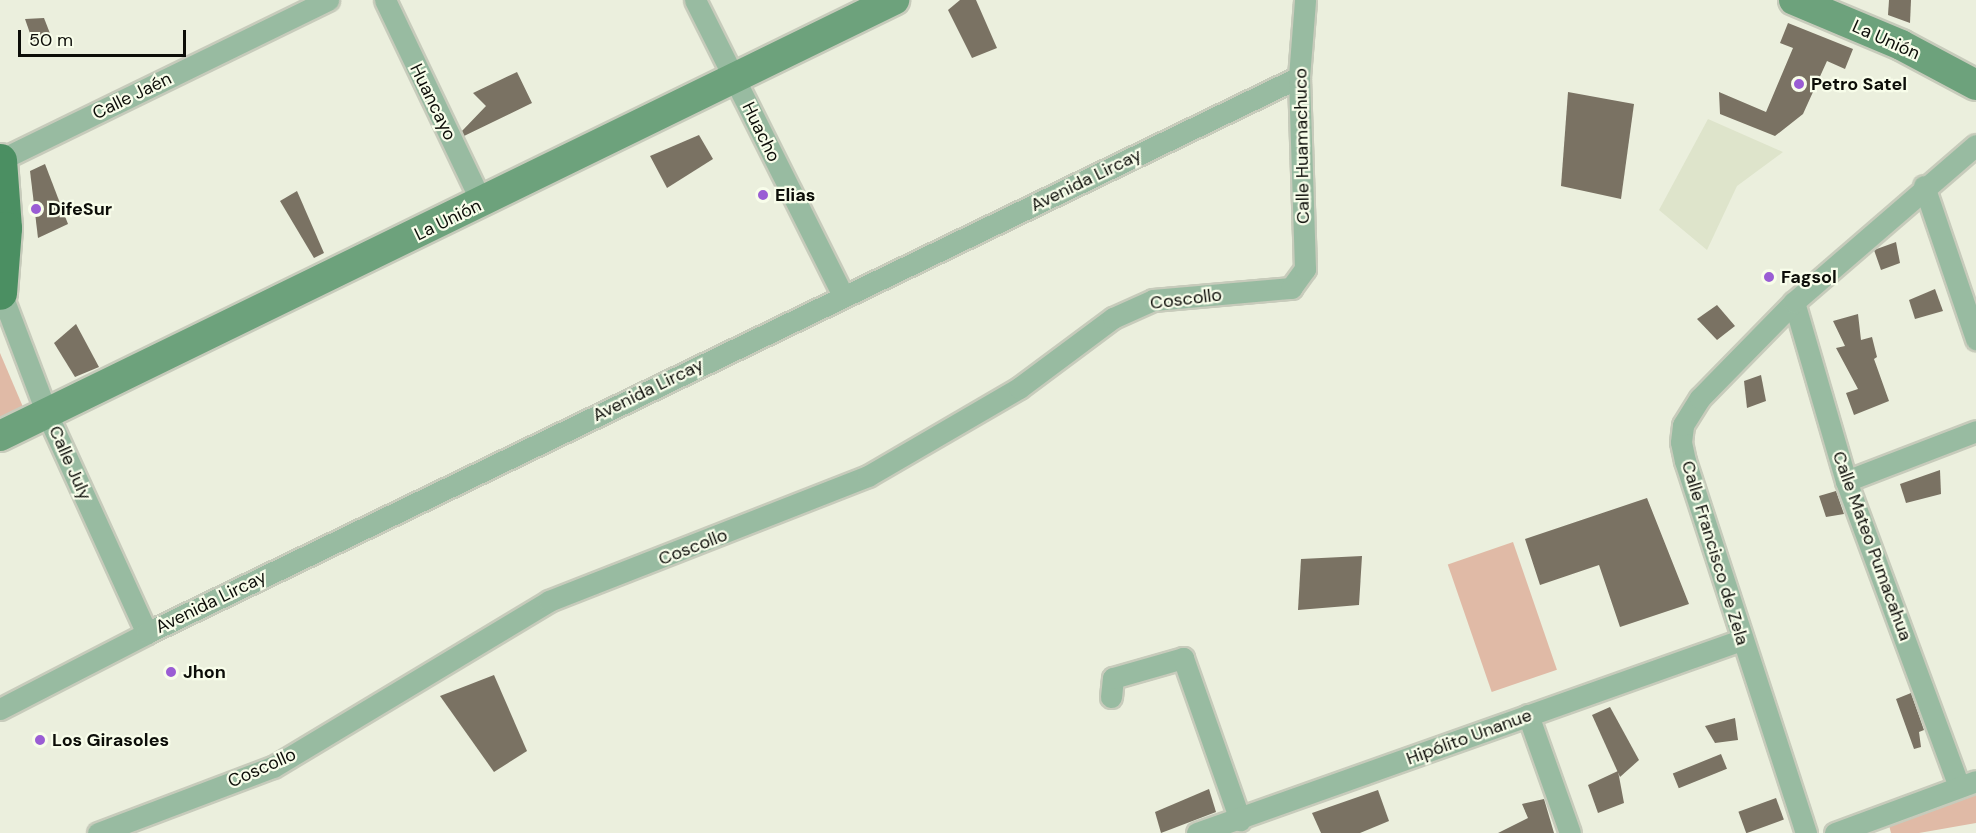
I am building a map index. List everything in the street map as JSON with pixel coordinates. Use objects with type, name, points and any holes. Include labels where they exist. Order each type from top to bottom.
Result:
[{"type":"main road","name":"La Unión","points":[[0,436],[482,203],[894,0]]},
{"type":"main road","name":"La Unión","points":[[1794,0],[1901,45],[1973,80]]},
{"type":"main road","points":[[0,160],[5,228],[0,291]]},
{"type":"street","name":"Calle Jaén","points":[[0,160],[328,0]]},
{"type":"street","name":"Huancayo","points":[[385,0],[482,203]]},
{"type":"street","name":"Huacho","points":[[695,0],[843,296]]},
{"type":"street","name":"Calle Huamachuco","points":[[1290,288],[1305,269],[1299,77],[1305,0]]},
{"type":"street","name":"Avenida Lircay","points":[[0,709],[147,633],[1299,77]]},
{"type":"street","name":"Calle Francisco de Zela","points":[[1806,833],[1741,640],[1681,442],[1689,412],[1700,398],[1794,302],[1924,186],[1976,145]]},
{"type":"street","name":"Calle Francisco de Zela","points":[[1924,186],[1976,165]]},
{"type":"street","points":[[1924,186],[1971,304],[1976,339]]},
{"type":"street","name":"Coscollo","points":[[98,833],[273,767],[549,601],[868,476],[1019,388],[1113,318],[1153,300],[1290,288]]},
{"type":"street","name":"Calle July","points":[[0,291],[47,414],[147,633]]},
{"type":"street","name":"Calle Mateo Pumacahua","points":[[1794,302],[1846,481],[1968,784]]},
{"type":"street","points":[[1846,481],[1976,431]]},
{"type":"street","name":"Hipólito Unanue","points":[[1197,833],[1240,820],[1741,640]]},
{"type":"street","points":[[1111,697],[1113,678],[1183,658],[1240,820]]},
{"type":"street","points":[[1528,715],[1570,833]]},
{"type":"street","points":[[1836,833],[1968,784]]},
{"type":"shaded area","points":[[1708,119],[1783,152],[1737,186],[1707,250],[1659,210]]},
{"type":"shaded area","points":[[0,353],[23,407],[0,417]]},
{"type":"shaded area","points":[[1513,542],[1557,670],[1492,692],[1448,564]]},
{"type":"shaded area","points":[[1976,793],[1976,823],[1919,833],[1891,833],[1889,825]]},
{"type":"building","points":[[960,0],[976,0],[997,48],[972,58],[948,10]]},
{"type":"building","points":[[1889,0],[1911,0],[1910,23],[1888,15]]},
{"type":"building","points":[[44,18],[51,36],[33,42],[25,19]]},
{"type":"building","points":[[1788,23],[1853,49],[1845,69],[1827,61],[1803,114],[1775,136],[1720,114],[1719,92],[1766,112],[1793,48],[1780,43]]},
{"type":"building","points":[[517,72],[532,103],[464,136],[462,131],[486,106],[473,93]]},
{"type":"building","points":[[1568,92],[1634,104],[1621,199],[1561,186]]},
{"type":"building","points":[[699,135],[713,159],[667,188],[650,156]]},
{"type":"building","points":[[45,164],[68,224],[38,238],[30,171]]},
{"type":"building","points":[[297,191],[324,253],[314,258],[280,201]]},
{"type":"building","points":[[1896,242],[1900,263],[1881,270],[1874,250]]},
{"type":"building","points":[[1935,289],[1943,311],[1915,319],[1909,300]]},
{"type":"building","points":[[1717,305],[1735,326],[1717,340],[1697,319]]},
{"type":"building","points":[[1858,314],[1861,340],[1872,337],[1877,357],[1874,359],[1889,401],[1854,415],[1846,393],[1858,389],[1836,348],[1845,346],[1833,321]]},
{"type":"building","points":[[76,324],[99,367],[75,377],[54,343]]},
{"type":"building","points":[[1761,375],[1766,401],[1747,408],[1744,381]]},
{"type":"building","points":[[1940,470],[1941,494],[1906,503],[1900,484]]},
{"type":"building","points":[[1836,491],[1844,514],[1826,517],[1819,496]]},
{"type":"building","points":[[1647,498],[1689,604],[1620,627],[1599,565],[1540,585],[1525,539]]},
{"type":"building","points":[[1362,556],[1359,605],[1298,610],[1301,559]]},
{"type":"building","points":[[494,675],[527,751],[494,772],[440,696]]},
{"type":"building","points":[[1911,693],[1924,730],[1919,732],[1921,747],[1914,749],[1896,699]]},
{"type":"building","points":[[1610,707],[1639,760],[1620,777],[1592,715]]},
{"type":"building","points":[[1735,718],[1738,740],[1715,743],[1705,726]]},
{"type":"building","points":[[1721,754],[1727,769],[1679,788],[1673,773]]},
{"type":"building","points":[[1618,771],[1624,803],[1598,813],[1588,785]]},
{"type":"building","points":[[1209,789],[1216,812],[1161,833],[1155,812]]},
{"type":"building","points":[[1378,790],[1389,821],[1360,833],[1321,833],[1312,813]]},
{"type":"building","points":[[1776,798],[1784,820],[1746,833],[1738,812]]},
{"type":"building","points":[[1544,799],[1554,833],[1498,833],[1528,818],[1522,804]]},
{"type":"place","name":"Petro Satel","points":[[1799,84]]},
{"type":"place","name":"Elias","points":[[763,195]]},
{"type":"place","name":"DifeSur","points":[[36,209]]},
{"type":"place","name":"Fagsol","points":[[1769,277]]},
{"type":"place","name":"Jhon","points":[[171,672]]},
{"type":"place","name":"Los Girasoles","points":[[40,740]]}]
